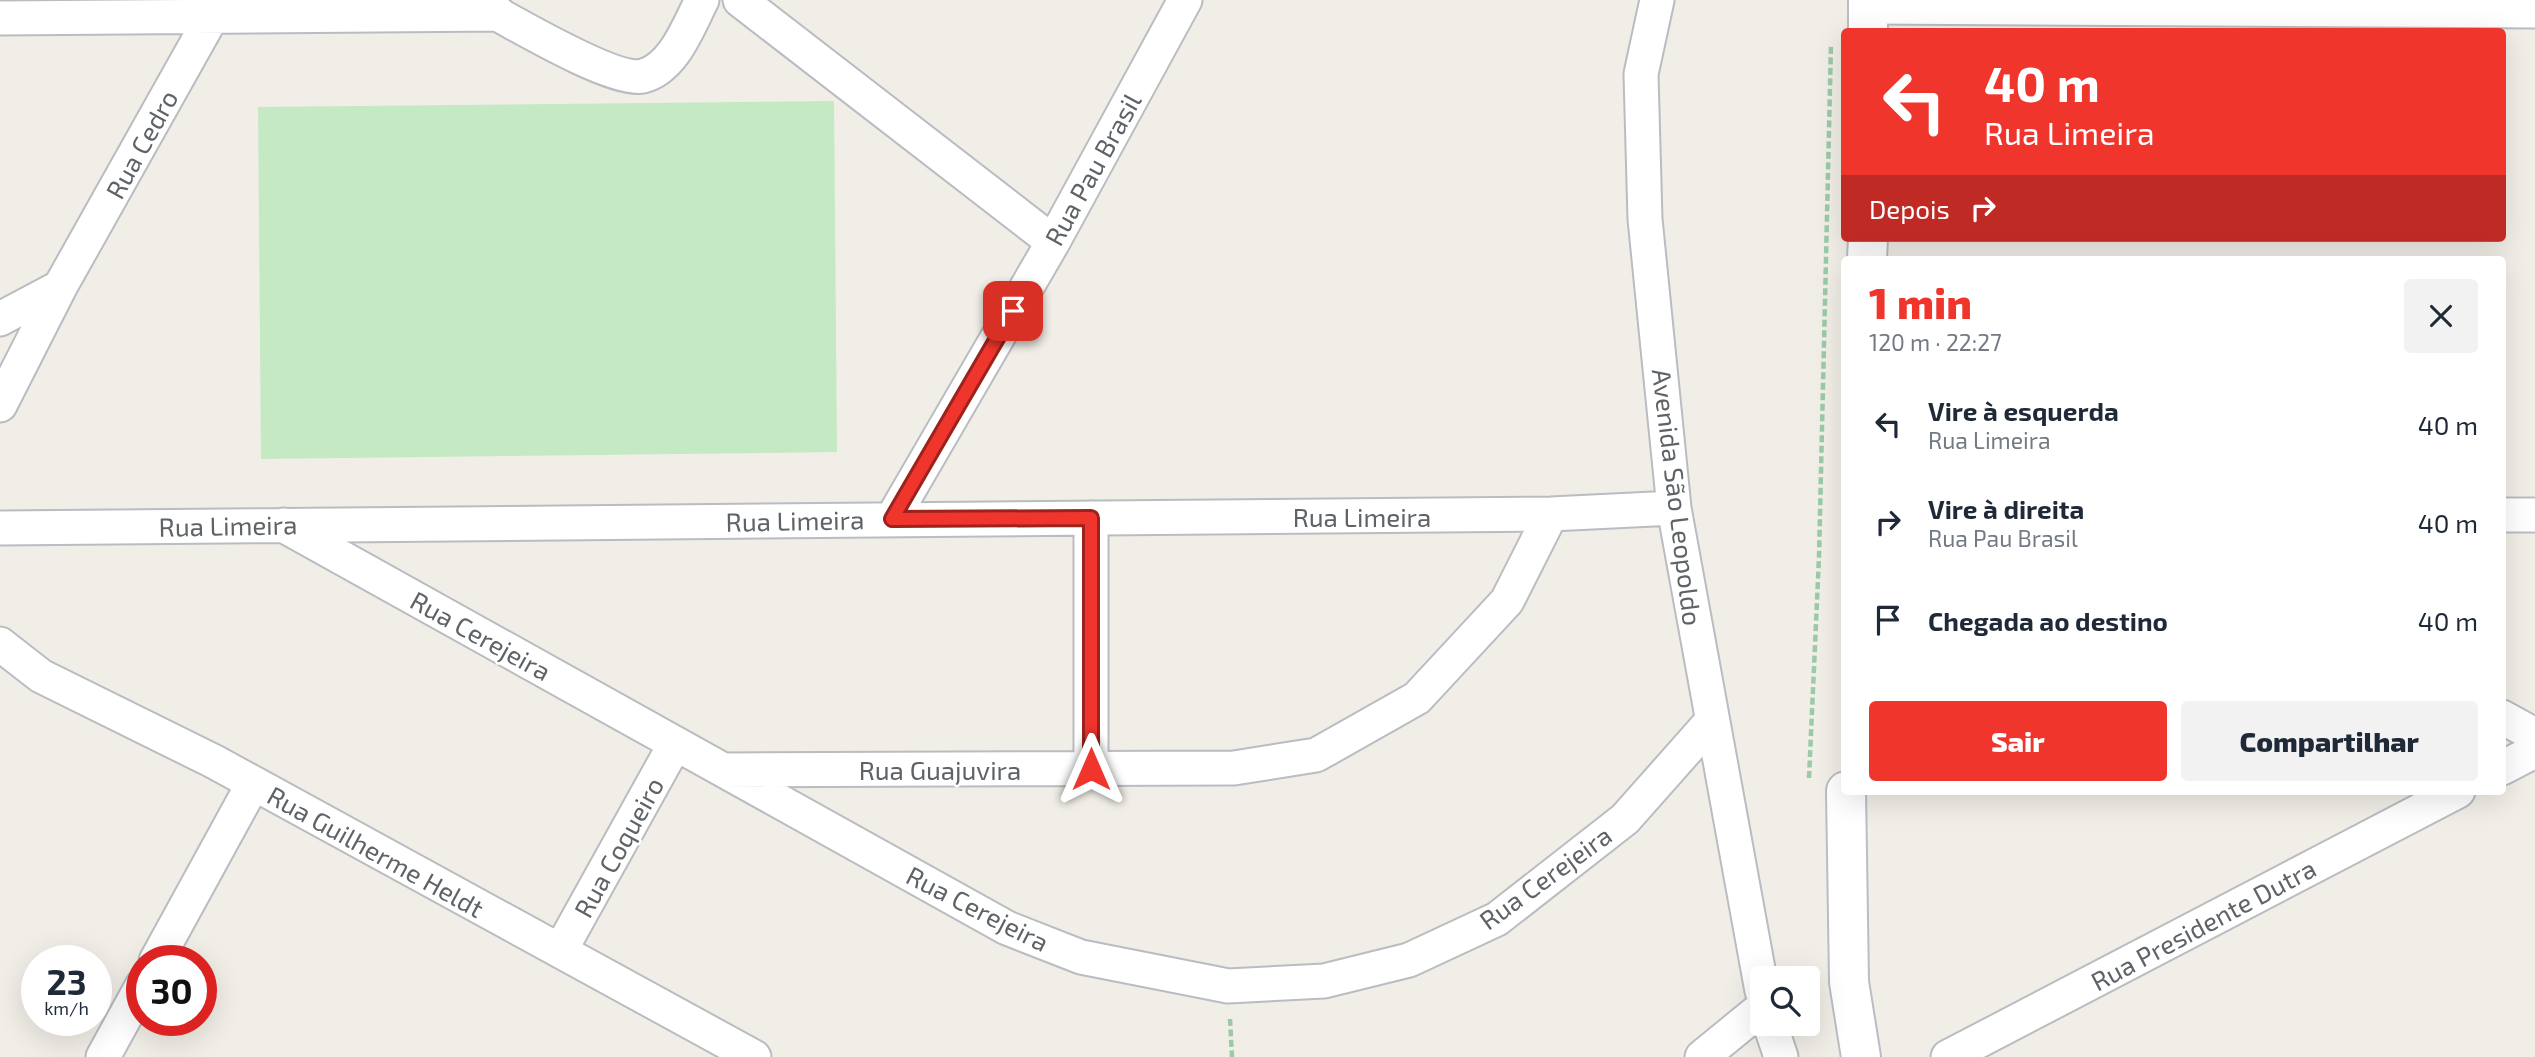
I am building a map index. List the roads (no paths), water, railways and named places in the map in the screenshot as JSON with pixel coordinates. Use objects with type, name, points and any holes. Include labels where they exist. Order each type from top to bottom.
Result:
[{"type":"main road","points":[[1827,790],[1849,982],[1861,1057]]},
{"type":"main road","points":[[1837,1057],[1849,982]]},
{"type":"street","points":[[0,18],[217,8],[485,7],[604,69],[627,76],[644,76],[661,65],[676,49],[702,0]]},
{"type":"street","points":[[740,0],[1053,242]]},
{"type":"street","name":"Rua Pau Brasil","points":[[892,519],[1053,242],[1185,0]]},
{"type":"street","name":"Avenida São Leopoldo","points":[[1657,0],[1642,74],[1645,219],[1674,508],[1757,966]]},
{"type":"street","name":"Rua Cedro","points":[[0,405],[60,287],[217,8]]},
{"type":"street","points":[[1859,19],[2535,11]]},
{"type":"street","points":[[0,319],[60,287]]},
{"type":"street","name":"Rua Limeira","points":[[0,528],[1552,514],[1674,508]]},
{"type":"street","name":"Rua Guajuvira","points":[[721,770],[1234,768],[1316,755],[1417,698],[1507,601],[1552,514]]},
{"type":"street","points":[[2506,515],[2535,515]]},
{"type":"street","points":[[1091,518],[1091,769]]},
{"type":"street","name":"Rua Cerejeira","points":[[281,524],[1007,928],[1081,957],[1228,986],[1324,981],[1409,960],[1497,919],[1625,819],[1711,722]]},
{"type":"street","name":"Rua Guilherme Heldt","points":[[0,644],[41,676],[253,784],[754,1057]]},
{"type":"street","points":[[2506,719],[2535,736]]},
{"type":"street","name":"Rua Coqueiro","points":[[560,951],[675,744]]},
{"type":"street","points":[[2506,766],[2535,751]]},
{"type":"street","points":[[165,945],[253,784]]},
{"type":"street","name":"Rua Presidente Dutra","points":[[1948,1057],[2450,795]]},
{"type":"street","points":[[103,1057],[126,1015]]},
{"type":"street","points":[[1703,1057],[1750,1018]]},
{"type":"street","points":[[1774,1036],[1781,1057]]}]
